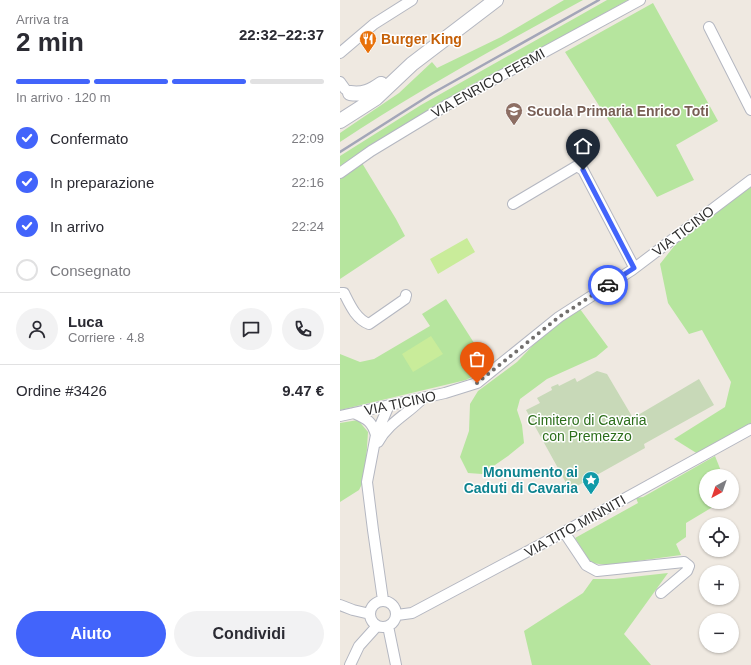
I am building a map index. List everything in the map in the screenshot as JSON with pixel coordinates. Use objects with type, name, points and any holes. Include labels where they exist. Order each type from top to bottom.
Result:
[{"type":"main road","points":[[343,119],[384,91],[400,75],[496,0]]},
{"type":"main road","points":[[344,88],[362,94],[400,75]]},
{"type":"main road","points":[[343,119],[352,113],[355,105],[354,100],[344,88]]},
{"type":"street","points":[[340,57],[343,50],[374,24],[412,0]]},
{"type":"street","name":"VIA ENRICO FERMI","points":[[340,172],[446,105],[640,0]]},
{"type":"street","points":[[709,27],[751,110]]},
{"type":"street","points":[[513,204],[577,166],[583,170],[634,268]]},
{"type":"street","name":"VIA TICINO","points":[[340,416],[424,398],[477,383],[559,317],[634,268],[751,180]]},
{"type":"street","points":[[340,293],[344,293],[361,321],[368,324],[405,299],[406,295]]},
{"type":"street","points":[[374,447],[391,424],[412,409],[424,398]]},
{"type":"street","points":[[391,424],[400,403]]},
{"type":"street","points":[[383,600],[367,482],[376,435],[389,405]]},
{"type":"street","points":[[354,413],[371,423],[376,435]]},
{"type":"street","name":"VIA TITO MINNITI","points":[[397,616],[412,613],[564,532],[751,429]]},
{"type":"street","points":[[564,532],[586,565],[597,571],[684,562],[687,564],[689,566],[687,572],[661,592]]},
{"type":"street","points":[[383,600],[390,602],[396,608],[397,616],[394,622],[388,626],[382,627],[373,623],[370,614],[374,604],[383,600]]},
{"type":"street","points":[[340,605],[370,614]]},
{"type":"street","points":[[350,665],[359,646],[377,626]]},
{"type":"street","points":[[388,626],[396,665]]},
{"type":"green space","points":[[564,0],[583,0],[430,86],[340,142],[340,133],[399,93],[432,62],[437,68],[501,37]]},
{"type":"green space","points":[[607,0],[628,0],[524,58],[467,87],[340,168],[340,156],[421,105]]},
{"type":"green space","points":[[653,3],[718,121],[676,145],[694,180],[657,197],[565,52]]},
{"type":"green space","points":[[362,163],[405,236],[340,279],[340,178]]},
{"type":"green space","points":[[751,187],[751,424],[698,454],[674,439],[725,407],[731,382],[702,330],[689,334],[668,303],[660,264],[675,245],[713,214]]},
{"type":"green space","points":[[467,238],[475,252],[438,274],[430,259]]},
{"type":"green space","points":[[446,299],[490,368],[466,380],[340,410],[340,354],[360,362],[374,359],[430,326],[422,314]]},
{"type":"green space","points":[[580,309],[608,347],[596,357],[547,379],[520,399],[517,410],[522,425],[524,443],[482,474],[468,473],[460,457],[469,431],[470,404],[478,391],[517,362],[541,337]]},
{"type":"green space","points":[[431,336],[443,354],[413,372],[402,354]]},
{"type":"green space","name":"Cimitero di Cavaria con Premezzo","points":[[597,371],[607,374],[633,418],[699,379],[714,405],[644,444],[645,448],[570,490],[526,410],[540,403],[537,398],[552,390],[551,387],[558,384],[559,386],[575,378],[577,382]]},
{"type":"green space","points":[[358,420],[368,432],[365,478],[359,490],[340,502],[340,423]]},
{"type":"green space","points":[[715,456],[720,469],[699,469],[699,509],[709,509],[686,523],[686,537],[676,544],[681,555],[608,565],[591,563],[575,538],[638,503],[636,498],[643,497]]},
{"type":"green space","points":[[668,573],[624,634],[651,665],[532,665],[524,631],[583,593],[593,579],[614,579]]},
{"type":"railway","points":[[340,152],[433,93],[599,0]]},
{"type":"way so far","points":[[477,383],[559,317],[608,285]]},
{"type":"place","name":"Burger King","points":[[368,54]]},
{"type":"place","name":"Scuola Primaria Enrico Toti","points":[[514,126]]},
{"type":"place","name":"Monumento ai Caduti di Cavaria","points":[[591,495]]},
{"type":"route","points":[[583,170],[634,268],[608,285]]}]
